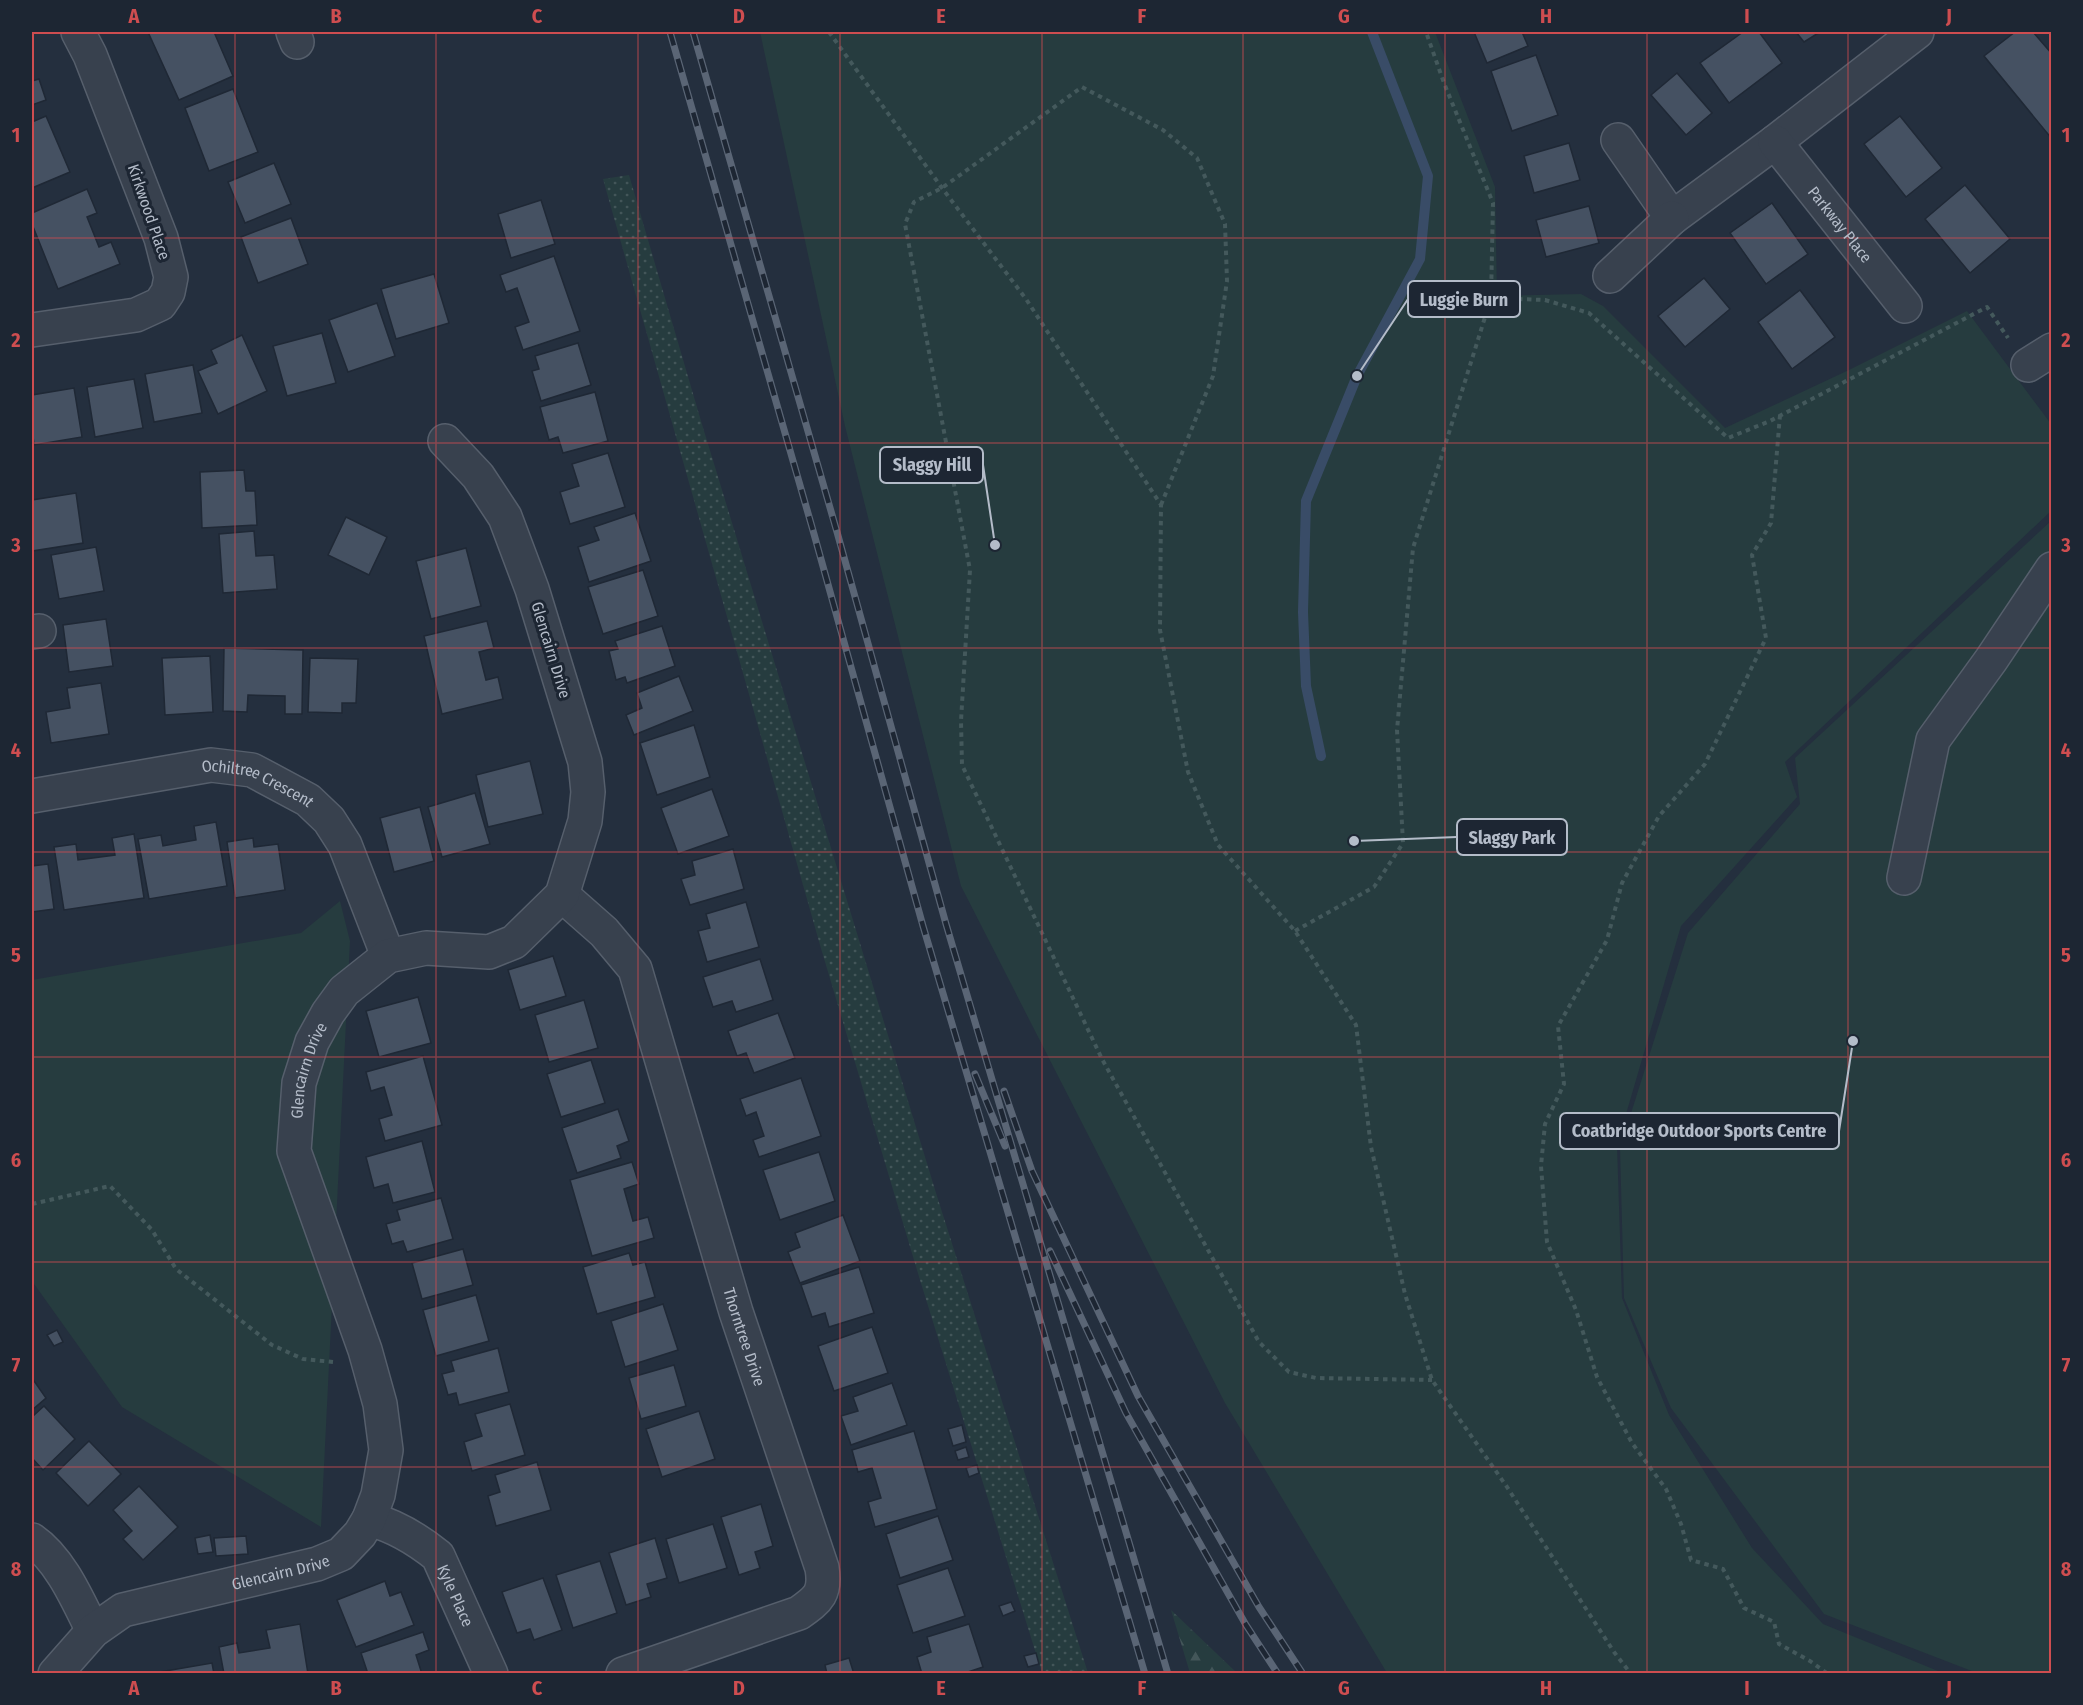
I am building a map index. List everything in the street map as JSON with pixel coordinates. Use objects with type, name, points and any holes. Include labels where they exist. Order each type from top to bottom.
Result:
[{"type":"street","name":"Kirkwood Place","points":[[32,330],[136,315],[160,304],[168,292],[171,277],[161,238],[90,55],[78,32]]},
{"type":"street","points":[[1610,276],[1671,218],[1775,142],[1917,32]]},
{"type":"street","points":[[1618,140],[1671,218]]},
{"type":"street","name":"Parkway Place","points":[[1775,142],[1905,306]]},
{"type":"street","name":"Glencairn Drive","points":[[55,1674],[93,1632],[123,1610],[317,1564],[341,1554],[360,1534],[378,1495],[386,1450],[380,1404],[365,1350],[294,1150],[299,1083],[312,1042],[328,1013],[344,991],[388,956],[426,948],[489,952],[513,942],[562,896],[585,821],[588,792],[585,762],[532,589],[505,517],[478,476],[445,441]]},
{"type":"street","points":[[1904,878],[1933,741],[2052,569]]},
{"type":"street","name":"Ochiltree Crescent","points":[[32,796],[211,765],[252,770],[308,800],[329,820],[345,845],[388,956]]},
{"type":"street","name":"Thorntree Drive","points":[[562,896],[604,932],[635,969],[736,1312],[822,1568],[824,1584],[818,1596],[799,1613],[623,1674]]},
{"type":"street","name":"Kyle Place","points":[[369,1518],[391,1525],[438,1556],[491,1674]]},
{"type":"street","points":[[32,1540],[40,1546],[69,1583],[93,1632]]},
{"type":"path","points":[[828,32],[1026,299],[1161,505]]},
{"type":"path","points":[[1295,931],[1374,887],[1403,843],[1397,730],[1413,548],[1491,298],[1493,202],[1444,83],[1426,32]]},
{"type":"path","points":[[1432,1380],[1316,1378],[1289,1372],[1259,1342],[1102,1059],[963,765],[961,721],[970,570],[905,224],[914,202],[942,188],[1082,87],[1162,130],[1197,158],[1225,224],[1227,281],[1214,376],[1161,505],[1160,630],[1188,772],[1218,845],[1295,931],[1356,1025],[1371,1147],[1405,1294],[1432,1380],[1507,1487],[1614,1652],[1631,1674]]},
{"type":"path","points":[[1491,298],[1545,300],[1589,313],[1728,438],[1780,415],[1987,307],[2040,358]]},
{"type":"path","points":[[1780,415],[1771,523],[1752,555],[1766,638],[1705,764],[1659,816],[1622,883],[1607,940],[1558,1026],[1564,1084],[1545,1124],[1541,1166],[1547,1242],[1576,1310],[1597,1377],[1632,1443],[1666,1489],[1681,1524],[1691,1560],[1723,1569],[1744,1608],[1774,1622],[1779,1644],[1828,1674]]},
{"type":"path","points":[[32,1204],[110,1186],[152,1230],[176,1269],[272,1345],[303,1359],[336,1363],[365,1350]]},
{"type":"green space","points":[[760,32],[1435,32],[1495,187],[1497,296],[1581,294],[1603,306],[1725,428],[1967,311],[2051,424],[2051,511],[1785,762],[1797,797],[1681,926],[1617,1145],[1622,1298],[1669,1415],[1752,1548],[1823,1624],[1943,1673],[1387,1673],[1225,1403],[961,886],[845,426]]},
{"type":"green space","points":[[629,175],[701,421],[936,1193],[1088,1673],[1042,1673],[920,1280],[820,945],[603,179]]},
{"type":"green space","points":[[2051,521],[2051,1673],[1977,1673],[1824,1614],[1671,1408],[1624,1298],[1620,1148],[1688,933],[1800,804],[1795,758]]},
{"type":"green space","points":[[340,901],[350,941],[321,1527],[122,1407],[32,1281],[32,980],[301,933]]},
{"type":"green space","points":[[1171,1610],[1237,1673],[1190,1673]]},
{"type":"building","points":[[148,32],[214,32],[233,76],[179,100]]},
{"type":"building","points":[[1474,32],[1522,32],[1528,46],[1487,63]]},
{"type":"building","points":[[1743,32],[1759,32],[1782,63],[1729,103],[1700,63]]},
{"type":"building","points":[[1796,32],[1820,32],[1804,42]]},
{"type":"building","points":[[2015,32],[2033,32],[2052,54],[2052,139],[1984,56]]},
{"type":"building","points":[[1536,55],[1558,115],[1512,131],[1491,71]]},
{"type":"building","points":[[1677,73],[1712,113],[1686,135],[1651,95]]},
{"type":"building","points":[[39,79],[46,100],[32,105],[32,81]]},
{"type":"building","points":[[233,89],[258,152],[209,171],[185,108]]},
{"type":"building","points":[[46,116],[70,172],[32,188],[32,122]]},
{"type":"building","points":[[1900,116],[1942,168],[1906,197],[1864,144]]},
{"type":"building","points":[[1569,143],[1580,180],[1534,193],[1524,156]]},
{"type":"building","points":[[274,163],[291,204],[245,223],[228,182]]},
{"type":"building","points":[[1965,185],[2010,239],[1970,273],[1925,219]]},
{"type":"building","points":[[87,189],[97,213],[87,217],[99,247],[111,242],[120,264],[58,289],[32,224],[32,213]]},
{"type":"building","points":[[541,200],[555,244],[511,258],[498,214]]},
{"type":"building","points":[[1772,203],[1808,254],[1766,284],[1730,233]]},
{"type":"building","points":[[1589,206],[1599,243],[1546,257],[1536,220]]},
{"type":"building","points":[[291,218],[308,264],[258,283],[241,237]]},
{"type":"building","points":[[554,256],[580,331],[523,350],[515,327],[529,322],[517,288],[506,292],[500,275]]},
{"type":"building","points":[[434,274],[449,323],[396,339],[381,289]]},
{"type":"building","points":[[1704,278],[1730,309],[1685,347],[1658,316]]},
{"type":"building","points":[[1800,290],[1835,337],[1792,369],[1758,322]]},
{"type":"building","points":[[377,303],[395,356],[348,372],[329,320]]},
{"type":"building","points":[[322,333],[336,383],[287,396],[273,346]]},
{"type":"building","points":[[242,335],[267,391],[218,414],[198,371],[217,363],[211,350]]},
{"type":"building","points":[[578,343],[591,385],[541,401],[532,371],[539,369],[535,356]]},
{"type":"building","points":[[193,365],[202,413],[154,422],[145,374]]},
{"type":"building","points":[[134,379],[143,428],[95,437],[87,387]]},
{"type":"building","points":[[74,388],[82,437],[34,445],[32,395]]},
{"type":"building","points":[[595,392],[608,441],[563,453],[558,437],[549,440],[540,407]]},
{"type":"building","points":[[608,453],[625,507],[570,524],[560,492],[579,486],[572,464]]},
{"type":"building","points":[[244,470],[246,491],[255,491],[257,525],[202,528],[200,472]]},
{"type":"building","points":[[76,493],[83,543],[32,551],[32,500]]},
{"type":"building","points":[[635,513],[651,561],[589,582],[578,547],[599,540],[594,527]]},
{"type":"building","points":[[346,517],[387,537],[369,575],[328,555]]},
{"type":"building","points":[[254,531],[256,556],[274,555],[277,589],[223,593],[219,534]]},
{"type":"building","points":[[96,547],[104,591],[59,599],[51,555]]},
{"type":"building","points":[[466,548],[481,606],[431,619],[416,561]]},
{"type":"building","points":[[643,570],[658,616],[603,634],[588,587]]},
{"type":"building","points":[[106,619],[113,666],[69,672],[63,625]]},
{"type":"building","points":[[487,621],[494,648],[479,652],[486,680],[498,677],[503,699],[442,714],[424,636]]},
{"type":"building","points":[[662,626],[675,666],[627,683],[625,677],[616,680],[609,651],[618,649],[615,641]]},
{"type":"building","points":[[224,648],[303,650],[302,714],[285,714],[285,696],[248,695],[247,712],[223,711]]},
{"type":"building","points":[[210,656],[213,712],[165,715],[162,658]]},
{"type":"building","points":[[310,658],[358,659],[356,703],[342,703],[342,713],[308,712]]},
{"type":"building","points":[[679,676],[693,711],[634,735],[626,715],[642,708],[637,693]]},
{"type":"building","points":[[101,683],[109,734],[51,743],[46,712],[70,708],[67,688]]},
{"type":"building","points":[[694,725],[710,777],[657,795],[640,743]]},
{"type":"building","points":[[530,761],[543,814],[488,827],[476,775]]},
{"type":"building","points":[[712,789],[729,836],[678,854],[661,808]]},
{"type":"building","points":[[475,793],[490,844],[442,857],[428,807]]},
{"type":"building","points":[[420,807],[434,861],[394,872],[380,818]]},
{"type":"building","points":[[216,822],[227,886],[149,899],[138,839],[161,835],[163,846],[196,840],[194,826]]},
{"type":"building","points":[[134,834],[144,898],[64,910],[54,847],[76,844],[78,860],[115,855],[112,838]]},
{"type":"building","points":[[253,838],[254,847],[278,844],[285,890],[235,898],[227,842]]},
{"type":"building","points":[[733,849],[744,889],[690,905],[681,879],[695,875],[692,861]]},
{"type":"building","points":[[48,864],[54,909],[32,912],[32,866]]},
{"type":"building","points":[[746,902],[759,947],[707,962],[698,931],[710,928],[706,914]]},
{"type":"building","points":[[553,956],[566,996],[520,1010],[508,970]]},
{"type":"building","points":[[760,959],[773,1000],[736,1012],[732,1001],[713,1007],[703,977]]},
{"type":"building","points":[[418,997],[431,1043],[379,1057],[366,1011]]},
{"type":"building","points":[[584,1000],[598,1048],[549,1062],[535,1015]]},
{"type":"building","points":[[778,1013],[795,1058],[754,1073],[746,1053],[737,1056],[728,1031]]},
{"type":"building","points":[[423,1056],[442,1125],[385,1141],[379,1119],[392,1115],[384,1087],[371,1091],[366,1072]]},
{"type":"building","points":[[591,1060],[605,1103],[561,1117],[547,1074]]},
{"type":"building","points":[[801,1078],[821,1136],[759,1157],[753,1140],[764,1136],[756,1112],[746,1116],[740,1099]]},
{"type":"building","points":[[618,1109],[629,1141],[617,1146],[621,1158],[577,1173],[562,1128]]},
{"type":"building","points":[[422,1141],[435,1192],[393,1203],[388,1184],[374,1188],[366,1157]]},
{"type":"building","points":[[819,1152],[835,1201],[780,1220],[763,1170]]},
{"type":"building","points":[[632,1162],[639,1184],[624,1189],[633,1221],[648,1217],[654,1238],[592,1256],[570,1180]]},
{"type":"building","points":[[441,1198],[453,1239],[407,1252],[403,1241],[392,1244],[386,1224],[400,1220],[397,1210]]},
{"type":"building","points":[[843,1215],[860,1261],[800,1283],[788,1252],[800,1247],[795,1233]]},
{"type":"building","points":[[463,1249],[473,1285],[422,1299],[412,1263]]},
{"type":"building","points":[[629,1253],[633,1265],[645,1262],[655,1297],[597,1314],[583,1267]]},
{"type":"building","points":[[859,1267],[874,1313],[829,1327],[825,1313],[812,1317],[801,1285]]},
{"type":"building","points":[[476,1295],[489,1341],[436,1356],[423,1310]]},
{"type":"building","points":[[663,1304],[678,1350],[625,1367],[611,1321]]},
{"type":"building","points":[[872,1327],[888,1373],[834,1391],[818,1346]]},
{"type":"building","points":[[57,1330],[63,1342],[54,1346],[47,1335]]},
{"type":"building","points":[[498,1348],[509,1392],[459,1405],[456,1393],[448,1395],[442,1374],[454,1371],[451,1361]]},
{"type":"building","points":[[674,1365],[686,1406],[641,1419],[629,1378]]},
{"type":"building","points":[[32,1378],[46,1398],[32,1410]]},
{"type":"building","points":[[892,1383],[907,1425],[851,1445],[841,1416],[858,1411],[853,1397]]},
{"type":"building","points":[[510,1404],[525,1455],[472,1471],[464,1442],[482,1436],[475,1414]]},
{"type":"building","points":[[44,1406],[75,1439],[43,1470],[32,1458],[32,1417]]},
{"type":"building","points":[[699,1411],[715,1459],[662,1477],[646,1429]]},
{"type":"building","points":[[962,1425],[966,1442],[953,1446],[948,1429]]},
{"type":"building","points":[[914,1431],[937,1509],[875,1527],[868,1502],[881,1498],[872,1468],[858,1472],[852,1450]]},
{"type":"building","points":[[89,1441],[121,1474],[88,1506],[56,1473]]},
{"type":"building","points":[[966,1447],[969,1457],[958,1460],[955,1451]]},
{"type":"building","points":[[537,1462],[551,1510],[496,1526],[488,1496],[500,1492],[495,1475]]},
{"type":"building","points":[[977,1465],[979,1473],[969,1477],[966,1468]]},
{"type":"building","points":[[139,1486],[178,1527],[143,1560],[123,1539],[132,1531],[113,1510]]},
{"type":"building","points":[[761,1504],[773,1546],[755,1552],[760,1568],[739,1575],[721,1517]]},
{"type":"building","points":[[938,1516],[953,1560],[900,1578],[886,1534]]},
{"type":"building","points":[[713,1524],[727,1568],[679,1583],[666,1539]]},
{"type":"building","points":[[210,1535],[213,1552],[198,1554],[195,1538]]},
{"type":"building","points":[[246,1536],[248,1554],[216,1556],[214,1538]]},
{"type":"building","points":[[655,1538],[667,1578],[647,1584],[651,1597],[626,1605],[609,1553]]},
{"type":"building","points":[[600,1561],[617,1613],[573,1628],[556,1575]]},
{"type":"building","points":[[948,1568],[965,1616],[913,1633],[897,1585]]},
{"type":"building","points":[[543,1578],[562,1630],[534,1640],[530,1629],[517,1633],[502,1592]]},
{"type":"building","points":[[385,1581],[390,1596],[401,1592],[414,1625],[356,1647],[337,1600]]},
{"type":"building","points":[[1011,1602],[1015,1611],[1003,1616],[999,1606]]},
{"type":"building","points":[[300,1624],[308,1674],[224,1674],[219,1647],[237,1643],[239,1653],[270,1648],[266,1630]]},
{"type":"building","points":[[969,1624],[983,1667],[962,1674],[922,1674],[917,1657],[931,1652],[927,1637]]},
{"type":"building","points":[[423,1632],[429,1650],[416,1655],[422,1674],[368,1674],[361,1653]]},
{"type":"building","points":[[1036,1653],[1039,1664],[1028,1667],[1024,1656]]},
{"type":"building","points":[[849,1658],[854,1674],[827,1674],[825,1665]]},
{"type":"building","points":[[212,1663],[214,1674],[148,1674]]},
{"type":"waterway","points":[[1321,756],[1306,686],[1303,612],[1306,501],[1357,376],[1420,259],[1428,176],[1372,32]]},
{"type":"railway","points":[[670,32],[814,534],[923,926],[1145,1674]]},
{"type":"railway","points":[[693,32],[837,532],[946,924],[1168,1674]]},
{"type":"railway","points":[[975,1074],[1005,1146]]},
{"type":"railway","points":[[1004,1091],[1032,1171],[1138,1396],[1259,1607],[1303,1674]]},
{"type":"railway","points":[[1050,1251],[1126,1413],[1246,1625],[1278,1674]]},
{"type":"place","name":"Luggie Burn","points":[[1357,376]]},
{"type":"place","name":"Slaggy Hill","points":[[995,545]]},
{"type":"place","name":"Slaggy Park","points":[[1354,841]]},
{"type":"place","name":"Coatbridge Outdoor Sports Centre","points":[[1853,1041]]}]
